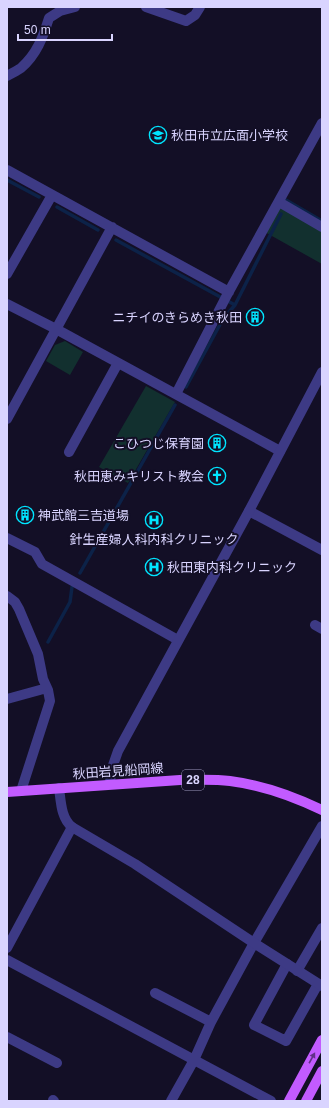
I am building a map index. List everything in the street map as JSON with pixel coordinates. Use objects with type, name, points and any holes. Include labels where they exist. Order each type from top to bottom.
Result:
[{"type":"main road","name":"秋田岩見船岡線","points":[[7,792],[180,780],[229,781],[283,793],[322,810]]},
{"type":"main road","points":[[289,1101],[322,1040]]},
{"type":"main road","points":[[306,1101],[319,1086],[322,1071]]},
{"type":"street","points":[[7,76],[21,68],[32,57],[40,43],[50,11],[60,11],[75,7]]},
{"type":"street","points":[[146,7],[186,20],[195,15],[200,7]]},
{"type":"street","points":[[176,394],[226,297],[322,123]]},
{"type":"street","points":[[7,170],[112,227],[226,297]]},
{"type":"street","points":[[7,274],[52,194]]},
{"type":"street","points":[[279,202],[322,227]]},
{"type":"street","points":[[7,419],[112,227]]},
{"type":"street","points":[[7,304],[56,329],[280,451]]},
{"type":"street","points":[[69,452],[118,363]]},
{"type":"street","points":[[110,784],[111,771],[118,751],[249,511],[322,372]]},
{"type":"street","points":[[249,511],[322,550]]},
{"type":"street","points":[[7,538],[35,552],[42,564],[178,640]]},
{"type":"street","points":[[7,596],[15,602],[19,609],[38,654],[43,679],[50,701],[21,791]]},
{"type":"street","points":[[7,699],[47,688]]},
{"type":"street","points":[[59,788],[65,819],[66,822],[72,827],[135,864],[320,985],[286,1041],[254,1025],[287,964]]},
{"type":"street","points":[[172,1101],[194,1060],[211,1022],[254,943],[322,826]]},
{"type":"street","points":[[7,948],[72,827]]},
{"type":"street","points":[[297,970],[322,928]]},
{"type":"street","points":[[7,960],[271,1101]]},
{"type":"street","points":[[155,993],[211,1022]]},
{"type":"street","points":[[7,1037],[57,1063]]},
{"type":"green space","points":[[280,199],[322,225],[322,264],[263,231]]},
{"type":"green space","points":[[65,341],[83,352],[70,375],[46,361],[55,345]]},
{"type":"green space","points":[[146,386],[175,402],[128,483],[99,467]]},
{"type":"waterway","points":[[7,180],[39,197]]},
{"type":"waterway","points":[[286,200],[322,221]]},
{"type":"waterway","points":[[57,207],[98,230]]},
{"type":"waterway","points":[[186,387],[223,319],[235,305],[281,214]]},
{"type":"waterway","points":[[116,240],[235,305]]},
{"type":"waterway","points":[[80,573],[175,405]]},
{"type":"waterway","points":[[48,642],[70,602],[72,587]]},
{"type":"place","name":"秋田市立広面小学校","points":[[158,135]]},
{"type":"place","name":"ニチイのきらめき秋田","points":[[255,317]]},
{"type":"place","name":"こひつじ保育園","points":[[217,443]]},
{"type":"place","name":"秋田恵みキリスト教会","points":[[217,476]]},
{"type":"place","name":"神武館三吉道場","points":[[25,515]]},
{"type":"place","name":"針生産婦人科内科クリニック","points":[[154,520]]},
{"type":"place","name":"秋田東内科クリニック","points":[[154,567]]}]
